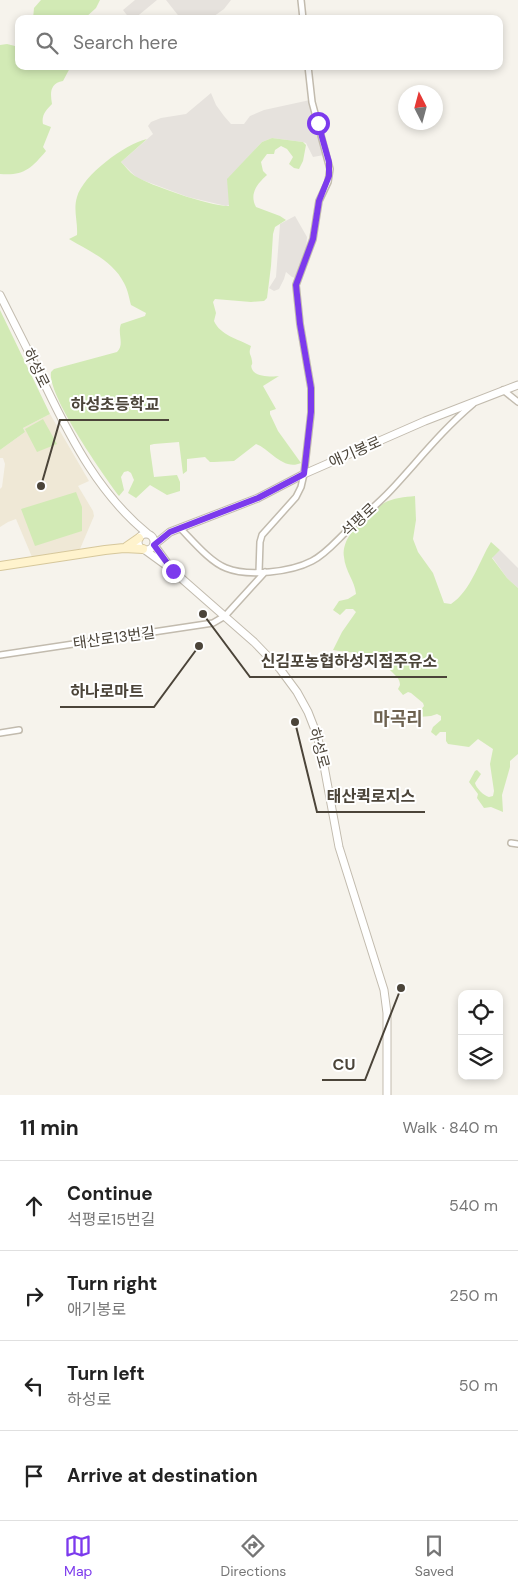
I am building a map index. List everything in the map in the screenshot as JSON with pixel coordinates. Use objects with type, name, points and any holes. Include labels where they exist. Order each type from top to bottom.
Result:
[{"type":"main road","points":[[124,548],[139,538]]},
{"type":"main road","points":[[0,566],[124,548],[144,550]]},
{"type":"street","points":[[301,0],[303,15]]},
{"type":"street","points":[[225,616],[262,572],[260,542],[262,535],[296,497],[304,474],[311,412],[311,388],[299,317],[296,285],[313,239],[319,201],[328,182],[330,169],[312,102],[308,70]]},
{"type":"street","name":"하성로","points":[[0,294],[78,450],[105,489],[128,517],[149,534]]},
{"type":"street","name":"석평로","points":[[180,528],[221,566],[235,570],[262,572],[299,566],[319,557],[390,491],[440,434],[476,401],[518,384]]},
{"type":"street","points":[[503,390],[518,402]]},
{"type":"street","name":"애기봉로","points":[[154,545],[170,532],[258,498],[304,474],[476,401]]},
{"type":"street","points":[[128,517],[139,538],[139,545],[173,571]]},
{"type":"street","points":[[139,538],[142,534],[170,532]]},
{"type":"street","points":[[144,550],[151,549],[154,545],[154,539],[149,534]]},
{"type":"street","name":"하성로","points":[[154,545],[173,571],[254,642],[287,677],[313,723],[322,755],[341,854],[384,990],[387,1013],[387,1095]]},
{"type":"street","name":"태산로13번길","points":[[0,655],[213,623],[225,616]]},
{"type":"street","points":[[0,733],[19,730]]},
{"type":"street","points":[[511,842],[518,844]]},
{"type":"shaded area","points":[[135,0],[157,0],[139,15],[127,15],[123,10]]},
{"type":"shaded area","points":[[166,0],[231,0],[224,9],[216,15],[178,15]]},
{"type":"shaded area","points":[[211,93],[216,105],[231,124],[244,124],[250,116],[264,110],[310,100],[324,155],[313,157],[306,143],[303,142],[272,138],[262,142],[228,179],[230,205],[226,206],[188,197],[137,178],[121,162],[153,134],[148,126],[151,122],[161,118],[186,114]]},
{"type":"shaded area","points":[[295,216],[307,237],[306,251],[296,278],[286,272],[279,289],[274,291],[269,288],[276,277],[280,224]]},
{"type":"shaded area","points":[[50,414],[89,481],[78,486],[94,516],[80,549],[32,557],[16,519],[0,527],[0,489],[2,487],[5,464],[3,458],[0,458],[0,450],[25,432],[23,428]]},
{"type":"shaded area","points":[[500,550],[518,568],[518,588],[507,578],[492,557]]},
{"type":"green space","points":[[41,0],[100,0],[96,8],[88,15],[33,15],[34,8]]},
{"type":"green space","points":[[0,45],[15,46],[15,70],[69,70],[63,81],[53,86],[51,92],[52,104],[44,115],[43,124],[51,127],[43,147],[46,151],[31,167],[15,174],[0,174]]},
{"type":"green space","points":[[272,138],[303,142],[306,145],[303,161],[299,169],[289,164],[293,157],[287,149],[281,146],[275,150],[274,154],[267,154],[261,162],[263,171],[267,175],[255,189],[253,198],[256,207],[286,220],[275,227],[273,234],[267,298],[264,301],[251,302],[215,299],[213,302],[216,313],[214,321],[220,330],[251,346],[251,367],[256,374],[279,376],[263,386],[276,409],[270,411],[270,414],[278,431],[301,463],[294,465],[283,462],[256,444],[234,461],[210,462],[205,457],[187,459],[187,471],[183,474],[179,442],[154,444],[150,445],[150,449],[154,477],[177,475],[180,482],[180,491],[167,495],[150,485],[136,498],[128,493],[134,480],[128,471],[124,472],[121,477],[124,490],[119,496],[67,416],[52,383],[51,372],[54,369],[117,352],[121,342],[121,324],[145,316],[146,313],[131,305],[125,286],[114,269],[100,257],[69,239],[77,235],[75,207],[77,197],[87,179],[96,170],[128,147],[147,139],[121,162],[133,174],[153,185],[181,195],[209,203],[229,206],[227,179],[262,142]]},
{"type":"green space","points":[[0,310],[50,414],[23,428],[25,432],[0,450]]},
{"type":"green space","points":[[43,419],[57,444],[37,452],[25,429]]},
{"type":"green space","points":[[76,492],[82,507],[82,531],[35,546],[21,509]]},
{"type":"green space","points":[[415,496],[416,520],[413,539],[418,552],[433,573],[444,603],[451,604],[464,592],[491,542],[500,550],[492,558],[507,578],[518,588],[518,754],[510,761],[502,795],[503,812],[491,807],[484,808],[477,798],[478,794],[469,782],[477,770],[481,774],[475,783],[477,787],[487,796],[493,796],[490,764],[493,749],[478,739],[469,747],[448,744],[446,732],[440,732],[436,736],[431,732],[433,727],[441,720],[441,716],[437,714],[419,717],[419,712],[424,706],[423,703],[411,693],[408,692],[403,695],[398,689],[400,685],[399,679],[385,665],[372,657],[333,650],[342,632],[356,612],[353,609],[346,609],[340,615],[333,610],[339,601],[348,599],[356,594],[345,562],[344,551],[346,542],[357,526],[379,506],[395,499]]},
{"type":"place","name":"하성초등학교","points":[[41,486]]},
{"type":"place","name":"신김포농협하성지점주유소","points":[[203,614]]},
{"type":"place","name":"하나로마트","points":[[199,646]]},
{"type":"place","name":"태산퀵로지스","points":[[295,722]]},
{"type":"place","name":"CU","points":[[401,988]]},
{"type":"district","name":"마곡리","points":[[398,719]]},
{"type":"route","points":[[173,571],[154,545],[163,537],[193,522],[258,498],[304,474],[311,412],[311,388],[300,324],[296,285],[313,239],[319,201],[328,182],[330,169],[318,123]]}]
